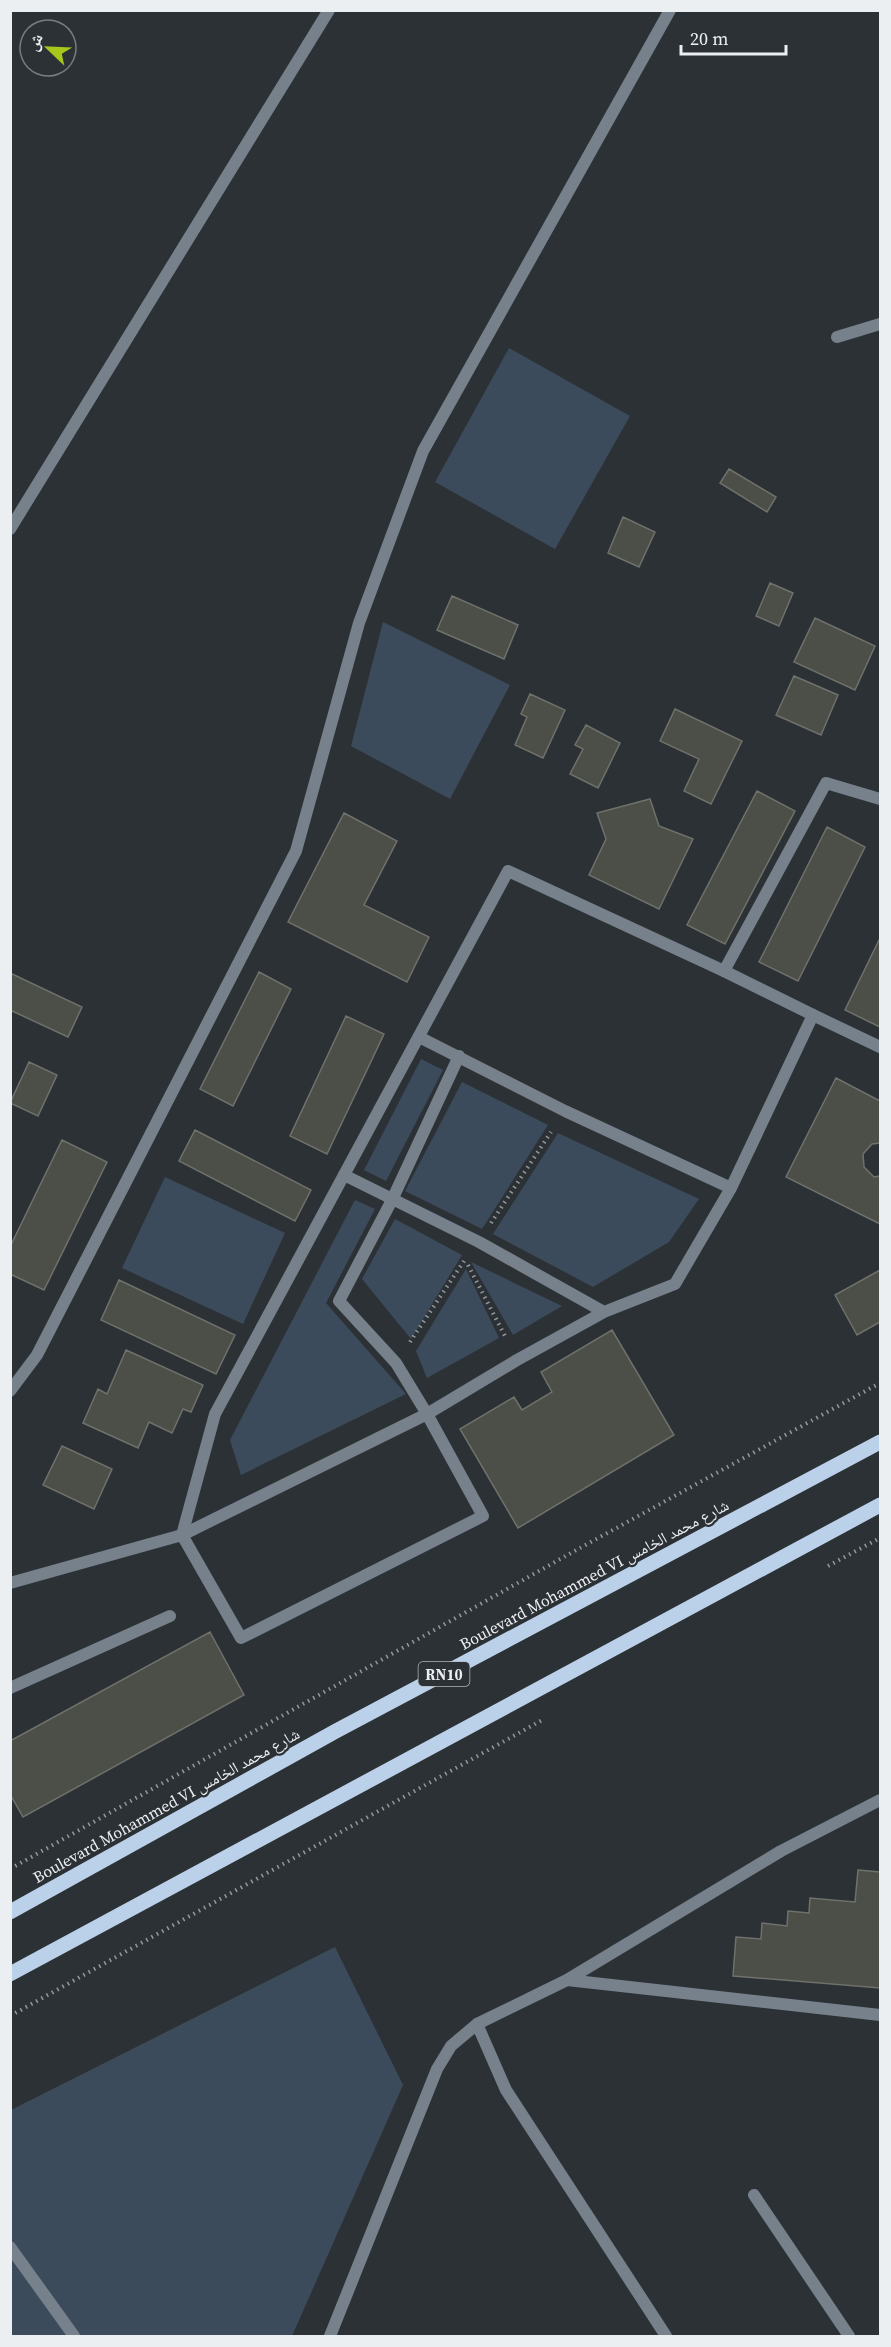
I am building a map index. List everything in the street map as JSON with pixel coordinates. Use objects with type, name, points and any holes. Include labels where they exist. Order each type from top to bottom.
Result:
[{"type":"main road","name":"Boulevard Mohammed VI شارع محمد الخامس","points":[[10,1912],[336,1731],[880,1442]]},
{"type":"main road","points":[[10,1974],[880,1505]]},
{"type":"street","points":[[10,529],[329,10]]},
{"type":"street","points":[[10,1391],[37,1355],[296,851],[359,623],[423,451],[670,10]]},
{"type":"street","points":[[837,337],[880,324]]},
{"type":"street","points":[[724,971],[826,783],[880,799]]},
{"type":"street","points":[[459,1056],[392,1200],[339,1301],[396,1363],[483,1516],[241,1638],[182,1535],[216,1414],[508,871],[724,971],[880,1047]]},
{"type":"street","points":[[10,1582],[182,1535],[427,1414],[517,1360],[604,1312],[675,1284],[731,1188],[813,1016]]},
{"type":"street","points":[[419,1037],[565,1111],[731,1188]]},
{"type":"street","points":[[344,1175],[479,1242],[604,1312]]},
{"type":"street","points":[[10,1688],[170,1616]]},
{"type":"street","points":[[330,2337],[437,2069],[452,2046],[477,2024],[567,1980],[781,1851],[880,1800]]},
{"type":"street","points":[[567,1980],[880,2015]]},
{"type":"street","points":[[477,2024],[506,2090],[666,2337]]},
{"type":"street","points":[[754,2194],[849,2337]]},
{"type":"street","points":[[10,2247],[74,2337]]},
{"type":"path","points":[[479,1242],[565,1111]]},
{"type":"path","points":[[396,1363],[465,1259],[517,1360]]},
{"type":"path","points":[[10,1869],[571,1552],[880,1383]]},
{"type":"path","points":[[817,1571],[880,1538]]},
{"type":"path","points":[[10,2016],[545,1718]]},
{"type":"shaded area","points":[[509,348],[630,416],[555,549],[435,482]]},
{"type":"shaded area","points":[[383,622],[510,685],[450,799],[351,746]]},
{"type":"shaded area","points":[[421,1059],[443,1070],[386,1181],[364,1170]]},
{"type":"shaded area","points":[[462,1082],[548,1125],[482,1229],[405,1191]]},
{"type":"shaded area","points":[[558,1133],[699,1199],[669,1242],[593,1287],[493,1234]]},
{"type":"shaded area","points":[[165,1177],[285,1233],[243,1324],[122,1268]]},
{"type":"shaded area","points":[[355,1200],[375,1209],[326,1303],[406,1394],[241,1475],[230,1440]]},
{"type":"shaded area","points":[[395,1219],[462,1255],[411,1339],[362,1279]]},
{"type":"shaded area","points":[[471,1262],[562,1306],[513,1335]]},
{"type":"shaded area","points":[[466,1269],[499,1338],[427,1378],[416,1351]]},
{"type":"shaded area","points":[[335,1947],[403,2085],[292,2336],[11,2336],[11,2110]]},
{"type":"building","points":[[729,469],[776,497],[767,512],[720,483]]},
{"type":"building","points":[[623,517],[655,532],[639,567],[608,553]]},
{"type":"building","points":[[770,583],[793,593],[779,626],[756,616]]},
{"type":"building","points":[[452,596],[518,625],[504,659],[437,630]]},
{"type":"building","points":[[815,618],[875,646],[855,690],[794,662]]},
{"type":"building","points":[[794,676],[838,695],[821,735],[776,715]]},
{"type":"building","points":[[530,694],[565,710],[543,758],[515,745],[527,717],[521,714]]},
{"type":"building","points":[[675,709],[742,741],[711,804],[684,791],[699,759],[660,741]]},
{"type":"building","points":[[586,725],[620,743],[598,788],[570,774],[583,749],[575,745]]},
{"type":"building","points":[[757,791],[795,811],[725,944],[687,925]]},
{"type":"building","points":[[650,799],[659,826],[693,839],[659,909],[589,875],[606,839],[597,813]]},
{"type":"building","points":[[344,813],[397,841],[364,905],[429,937],[407,982],[288,922]]},
{"type":"building","points":[[827,827],[865,847],[798,981],[759,962]]},
{"type":"building","points":[[880,938],[880,1027],[845,1010]]},
{"type":"building","points":[[259,972],[291,989],[233,1106],[200,1089]]},
{"type":"building","points":[[10,973],[82,1007],[68,1037],[10,1010]]},
{"type":"building","points":[[346,1016],[384,1034],[327,1154],[290,1136]]},
{"type":"building","points":[[29,1062],[57,1075],[38,1116],[10,1103]]},
{"type":"building","points":[[836,1078],[880,1101],[880,1143],[872,1144],[863,1154],[864,1167],[874,1177],[880,1176],[880,1224],[786,1177]]},
{"type":"building","points":[[195,1130],[311,1190],[295,1221],[179,1161]]},
{"type":"building","points":[[62,1140],[107,1162],[44,1290],[10,1274],[10,1247]]},
{"type":"building","points":[[880,1270],[880,1322],[857,1335],[835,1295]]},
{"type":"building","points":[[119,1280],[235,1335],[216,1374],[101,1320]]},
{"type":"building","points":[[612,1330],[674,1435],[518,1528],[460,1429],[514,1397],[522,1410],[552,1392],[541,1372]]},
{"type":"building","points":[[126,1350],[203,1385],[191,1412],[183,1409],[172,1433],[149,1422],[138,1448],[83,1423],[98,1389],[107,1394]]},
{"type":"building","points":[[62,1446],[112,1469],[94,1509],[43,1485]]},
{"type":"building","points":[[210,1632],[244,1695],[23,1817],[10,1794],[10,1741]]},
{"type":"building","points":[[858,1870],[880,1872],[880,1988],[733,1976],[736,1937],[761,1939],[762,1923],[787,1926],[788,1911],[809,1913],[810,1898],[855,1902]]}]
